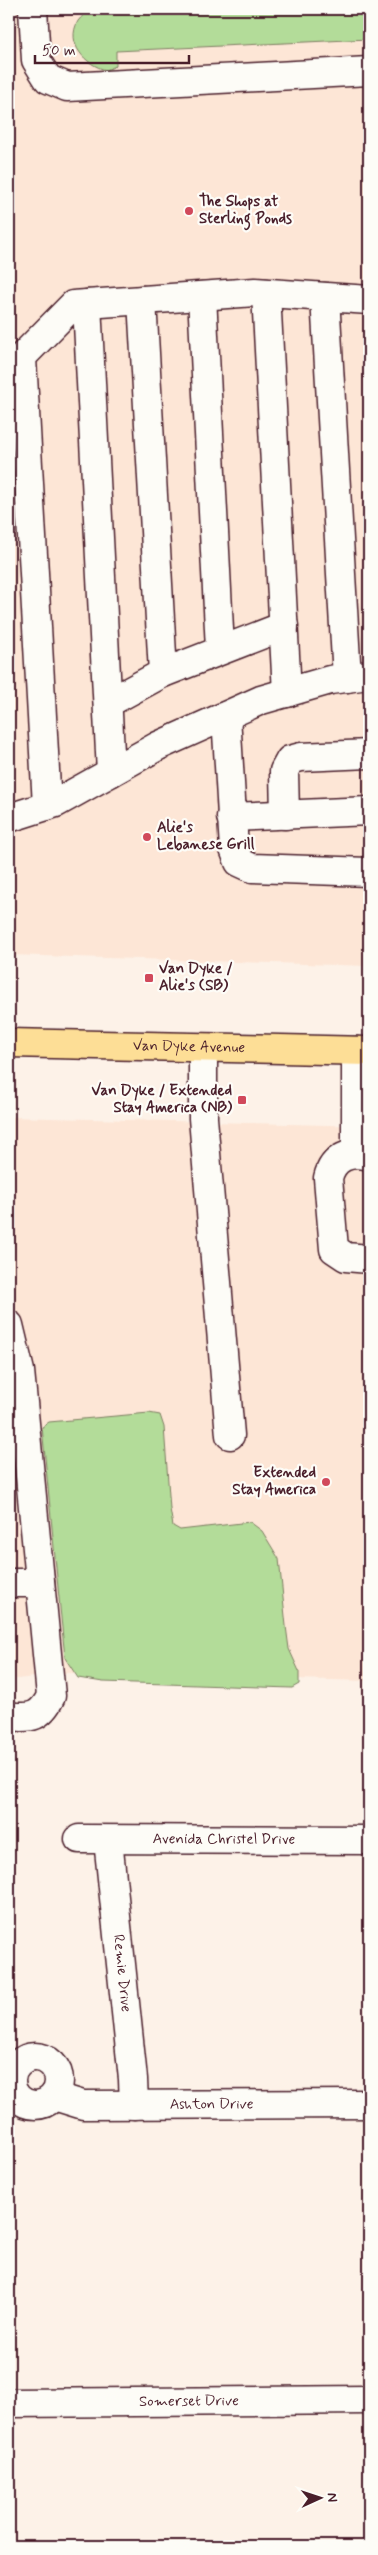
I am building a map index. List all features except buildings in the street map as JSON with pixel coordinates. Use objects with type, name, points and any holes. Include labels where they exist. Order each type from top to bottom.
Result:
[{"type":"main road","name":"Van Dyke Avenue","points":[[9,1043],[362,1051]]},
{"type":"street","points":[[33,9],[36,60],[48,79],[67,87],[369,71]]},
{"type":"street","points":[[266,292],[287,692]]},
{"type":"street","points":[[47,806],[16,364],[73,305],[266,292],[369,300]]},
{"type":"street","points":[[202,296],[220,649]]},
{"type":"street","points":[[9,818],[47,806],[158,746],[262,700],[330,680],[358,677],[325,297]]},
{"type":"street","points":[[142,300],[164,673]]},
{"type":"street","points":[[86,304],[111,772]]},
{"type":"street","points":[[108,703],[164,673],[220,649],[284,626]]},
{"type":"street","points":[[226,716],[231,817],[234,849],[239,862],[252,868],[369,872]]},
{"type":"street","points":[[285,814],[284,771],[290,760],[302,757],[369,754]]},
{"type":"street","points":[[231,817],[369,811]]},
{"type":"street","points":[[203,1048],[202,1118],[230,1435]]},
{"type":"street","points":[[362,1051],[363,1154],[336,1160],[329,1173],[334,1248],[346,1257],[369,1259]]},
{"type":"street","points":[[9,1325],[20,1371],[50,1696],[45,1709],[35,1716],[9,1716]]},
{"type":"street","points":[[9,1583],[40,1583]]},
{"type":"street","name":"Avenida Christel Drive","points":[[79,1839],[369,1840]]},
{"type":"street","name":"Remie Drive","points":[[108,1840],[133,2079],[134,2105]]},
{"type":"street","name":"Ashton Drive","points":[[54,2096],[83,2105],[369,2104]]},
{"type":"street","name":"Somerset Drive","points":[[9,2403],[369,2400]]},
{"type":"shaded area","points":[[9,9],[369,9],[369,966],[9,955]]},
{"type":"shaded area","points":[[9,1117],[369,1126],[369,1681],[67,1673],[9,1680]]},
{"type":"green space","points":[[90,9],[369,9],[369,39],[116,51],[116,66],[106,70],[85,58],[76,45],[74,38],[78,21]]},
{"type":"green space","points":[[149,1413],[160,1415],[164,1427],[173,1526],[180,1530],[250,1522],[262,1531],[279,1559],[289,1649],[299,1671],[299,1684],[292,1688],[103,1682],[78,1678],[65,1658],[42,1427],[49,1422]]},
{"type":"place","name":"The Shops at Sterling Ponds","points":[[189,211]]},
{"type":"place","name":"Alie's Lebanese Grill","points":[[147,837]]},
{"type":"place","name":"Van Dyke / Alie's (SB)","points":[[149,978]]},
{"type":"place","name":"Van Dyke / Extended Stay America (NB)","points":[[242,1100]]},
{"type":"place","name":"Extended Stay America","points":[[326,1482]]}]
